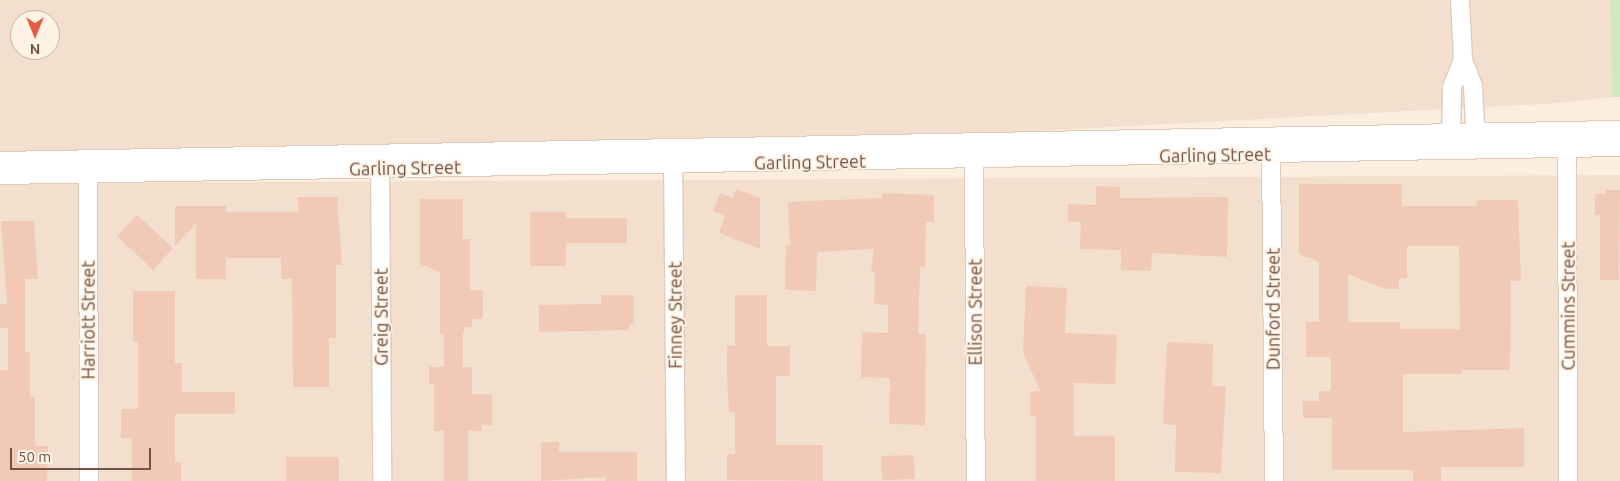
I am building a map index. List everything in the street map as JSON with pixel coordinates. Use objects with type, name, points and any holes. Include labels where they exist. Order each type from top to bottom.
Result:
[{"type":"street","points":[[1460,0],[1463,60],[1473,86],[1476,141]]},
{"type":"street","points":[[1451,141],[1452,88],[1463,60]]},
{"type":"street","name":"Garling Street","points":[[0,175],[88,167],[1568,139],[1620,130]]},
{"type":"street","name":"Garling Street","points":[[1568,139],[1620,147]]},
{"type":"street","name":"Cummins Street","points":[[1568,139],[1568,481]]},
{"type":"street","name":"Dunford Street","points":[[1271,145],[1274,481]]},
{"type":"street","name":"Ellison Street","points":[[974,151],[976,481]]},
{"type":"street","name":"Finney Street","points":[[673,156],[676,481]]},
{"type":"street","name":"Garling Street","points":[[0,161],[88,167]]},
{"type":"street","name":"Greig Street","points":[[380,161],[382,481]]},
{"type":"street","name":"Harriott Street","points":[[88,167],[89,481]]},
{"type":"shaded area","points":[[0,0],[1610,0],[1612,97],[1560,103],[66,183],[1620,175],[1620,481],[0,481]]},
{"type":"green space","points":[[1610,0],[1620,0],[1620,97],[1612,97]]},
{"type":"building","points":[[1299,184],[1402,184],[1402,206],[1477,206],[1477,200],[1518,200],[1521,281],[1511,281],[1510,370],[1462,370],[1462,374],[1403,374],[1403,432],[1524,428],[1524,467],[1441,467],[1441,481],[1413,481],[1413,470],[1332,470],[1332,418],[1303,418],[1303,401],[1319,401],[1319,391],[1331,391],[1331,357],[1306,357],[1306,322],[1319,322],[1319,262],[1299,254]],"holes":[[[1407,246],[1459,246],[1460,329],[1400,329],[1400,322],[1348,322],[1348,274],[1385,289],[1399,289],[1399,278],[1407,278]]]},
{"type":"building","points":[[1096,186],[1120,187],[1120,198],[1228,197],[1227,257],[1152,253],[1151,271],[1121,270],[1121,250],[1080,249],[1081,222],[1068,222],[1068,204],[1096,205]]},
{"type":"building","points":[[736,189],[760,198],[760,249],[719,233],[725,216],[713,211],[720,193],[733,198]]},
{"type":"building","points":[[1606,190],[1620,190],[1619,280],[1600,280],[1600,215],[1595,215],[1595,194],[1606,194]]},
{"type":"building","points":[[882,193],[934,195],[934,222],[926,222],[925,267],[920,267],[918,334],[926,334],[925,425],[889,424],[890,378],[861,377],[862,332],[888,333],[888,305],[874,304],[875,271],[871,272],[874,249],[817,252],[816,291],[785,290],[786,244],[790,246],[788,202],[882,198]]},
{"type":"building","points":[[298,197],[337,197],[342,265],[336,265],[336,338],[329,338],[329,387],[293,387],[292,279],[281,279],[281,258],[226,258],[226,279],[196,279],[196,224],[175,246],[175,206],[226,206],[226,212],[298,212]]},
{"type":"building","points":[[420,199],[463,199],[463,239],[470,239],[470,290],[483,290],[483,319],[472,319],[472,327],[465,327],[463,334],[463,367],[472,367],[472,394],[492,394],[492,425],[482,425],[482,431],[468,431],[468,481],[444,481],[444,431],[434,431],[434,384],[429,384],[429,367],[444,367],[444,334],[440,334],[440,272],[420,264]]},
{"type":"building","points":[[530,212],[566,212],[566,218],[627,218],[627,243],[566,243],[566,266],[530,266]]},
{"type":"building","points":[[137,215],[173,248],[153,270],[117,236]]},
{"type":"building","points":[[1,221],[34,221],[38,279],[25,279],[25,352],[30,352],[30,397],[35,397],[35,446],[48,446],[47,481],[0,481],[0,370],[8,370],[8,328],[0,328],[0,304],[7,304]]},
{"type":"building","points":[[1026,286],[1067,288],[1065,333],[1117,335],[1115,384],[1074,383],[1074,436],[1115,436],[1115,481],[1036,481],[1036,416],[1030,416],[1030,391],[1040,391],[1023,352]]},
{"type":"building","points":[[133,291],[175,291],[175,363],[182,363],[182,392],[235,392],[235,414],[175,414],[175,462],[181,462],[181,481],[132,481],[132,438],[121,438],[121,409],[138,409],[138,342],[133,342]]},
{"type":"building","points":[[601,295],[634,295],[634,324],[629,324],[629,330],[539,332],[539,305],[601,304]]},
{"type":"building","points":[[735,295],[767,295],[767,346],[790,346],[790,376],[776,376],[776,445],[823,445],[823,481],[727,480],[727,454],[735,454],[735,412],[729,412],[727,346],[735,346]]},
{"type":"building","points":[[1167,342],[1213,344],[1212,386],[1226,386],[1221,473],[1175,472],[1176,425],[1163,424]]},
{"type":"building","points":[[541,442],[559,442],[559,452],[637,452],[637,481],[605,481],[605,477],[541,481]]},
{"type":"building","points":[[914,455],[915,479],[882,480],[881,456]]},
{"type":"building","points":[[286,457],[339,457],[339,481],[286,481]]}]
